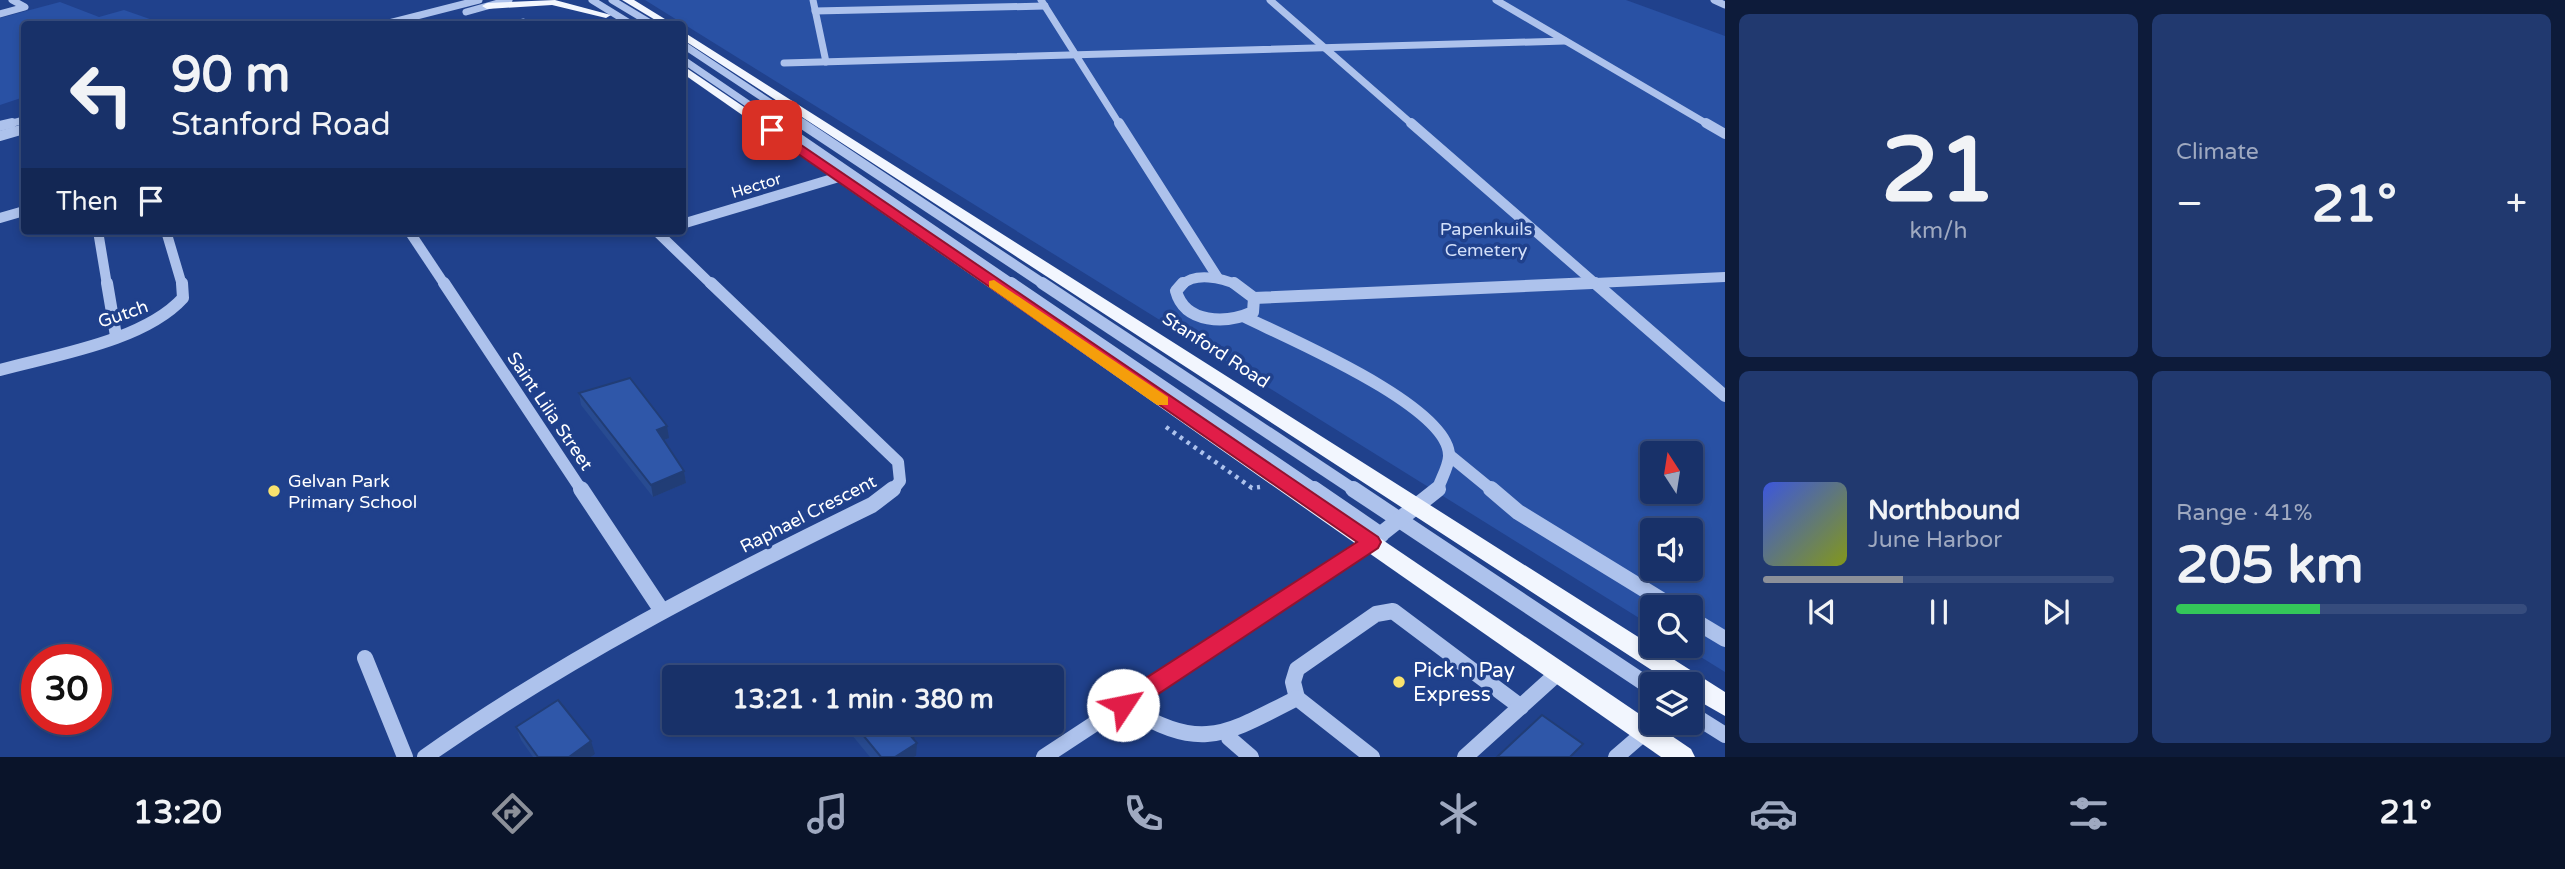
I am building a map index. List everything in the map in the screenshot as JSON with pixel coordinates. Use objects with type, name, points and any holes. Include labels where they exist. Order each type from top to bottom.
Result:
[{"type":"main road","points":[[580,0],[615,21]]},
{"type":"main road","points":[[627,0],[663,21]]},
{"type":"main road","points":[[483,3],[552,2],[606,15]]},
{"type":"main road","name":"Stanford Road","points":[[686,37],[1408,514],[1725,705]]},
{"type":"main road","points":[[686,71],[1376,539],[1640,729]]},
{"type":"main road","points":[[1649,735],[1682,757]]},
{"type":"street","points":[[0,11],[25,7],[12,0]]},
{"type":"street","points":[[399,21],[509,0]]},
{"type":"street","points":[[592,0],[626,21]]},
{"type":"street","points":[[612,0],[647,21]]},
{"type":"street","points":[[813,0],[826,62]]},
{"type":"street","points":[[1270,0],[1725,397]]},
{"type":"street","points":[[1496,0],[1725,134]]},
{"type":"street","points":[[1714,0],[1725,5]]},
{"type":"street","points":[[427,21],[483,3]]},
{"type":"street","points":[[815,11],[1043,3],[1218,278]]},
{"type":"street","points":[[784,63],[1564,41]]},
{"type":"street","points":[[686,47],[1408,514],[1640,679]]},
{"type":"street","points":[[686,62],[1376,539]]},
{"type":"street","points":[[0,126],[21,121]]},
{"type":"street","points":[[0,135],[21,130]]},
{"type":"street","name":"Hector","points":[[686,223],[839,177]]},
{"type":"street","points":[[0,218],[21,212]]},
{"type":"street","points":[[99,235],[116,336]]},
{"type":"street","name":"Gutch","points":[[0,370],[116,336],[163,317],[180,305],[183,298],[181,281],[167,235]]},
{"type":"street","name":"Saint Lilia Street","points":[[412,235],[662,611]]},
{"type":"street","name":"Raphael Crescent","points":[[425,757],[526,689],[662,611],[881,499],[897,488],[901,473],[890,453],[662,235]]},
{"type":"street","points":[[1254,298],[1725,277]]},
{"type":"street","points":[[1218,278],[1240,286],[1254,298],[1256,305],[1253,312],[1245,317],[1210,319],[1188,310],[1176,297],[1175,291],[1185,281],[1218,278]]},
{"type":"street","points":[[1245,317],[1396,393],[1431,422],[1443,439],[1449,455],[1518,512],[1653,595]]},
{"type":"street","points":[[1044,757],[1376,539],[1437,491],[1449,455]]},
{"type":"street","points":[[1372,757],[1297,698],[1293,682],[1297,669],[1376,614],[1393,611],[1521,707]]},
{"type":"street","points":[[1703,626],[1725,639]]},
{"type":"street","points":[[365,658],[405,757]]},
{"type":"street","points":[[1465,757],[1559,672]]},
{"type":"street","points":[[1123,705],[1150,731],[1173,742],[1201,746],[1229,738],[1297,698]]},
{"type":"street","points":[[1703,721],[1725,735]]},
{"type":"street","points":[[1616,757],[1642,735]]},
{"type":"street","points":[[1229,738],[1251,757]]},
{"type":"green space","name":"Papenkuils Cemetery","points":[[645,0],[1626,0],[1725,36],[1725,672],[1702,658],[1703,595],[1640,595],[1640,619],[686,25],[686,21],[679,21]]},
{"type":"green space","points":[[60,2],[99,17],[124,10],[155,21],[21,21],[21,98],[0,105],[0,18]]},
{"type":"building","points":[[630,378],[667,426],[657,430],[684,471],[651,485],[579,393]]},
{"type":"building","points":[[558,700],[591,741],[569,757],[538,757],[516,727]]},
{"type":"building","points":[[1542,715],[1583,744],[1570,757],[1497,757]]},
{"type":"building","points":[[863,735],[910,735],[917,743],[895,757],[881,757]]},
{"type":"slow traffic","points":[[994,284],[1162,401]]},
{"type":"place","name":"Gelvan Park Primary School","points":[[274,491]]},
{"type":"place","name":"Pick n Pay Express","points":[[1399,682]]},
{"type":"route","points":[[772,130],[1371,542],[1123,705]]}]
